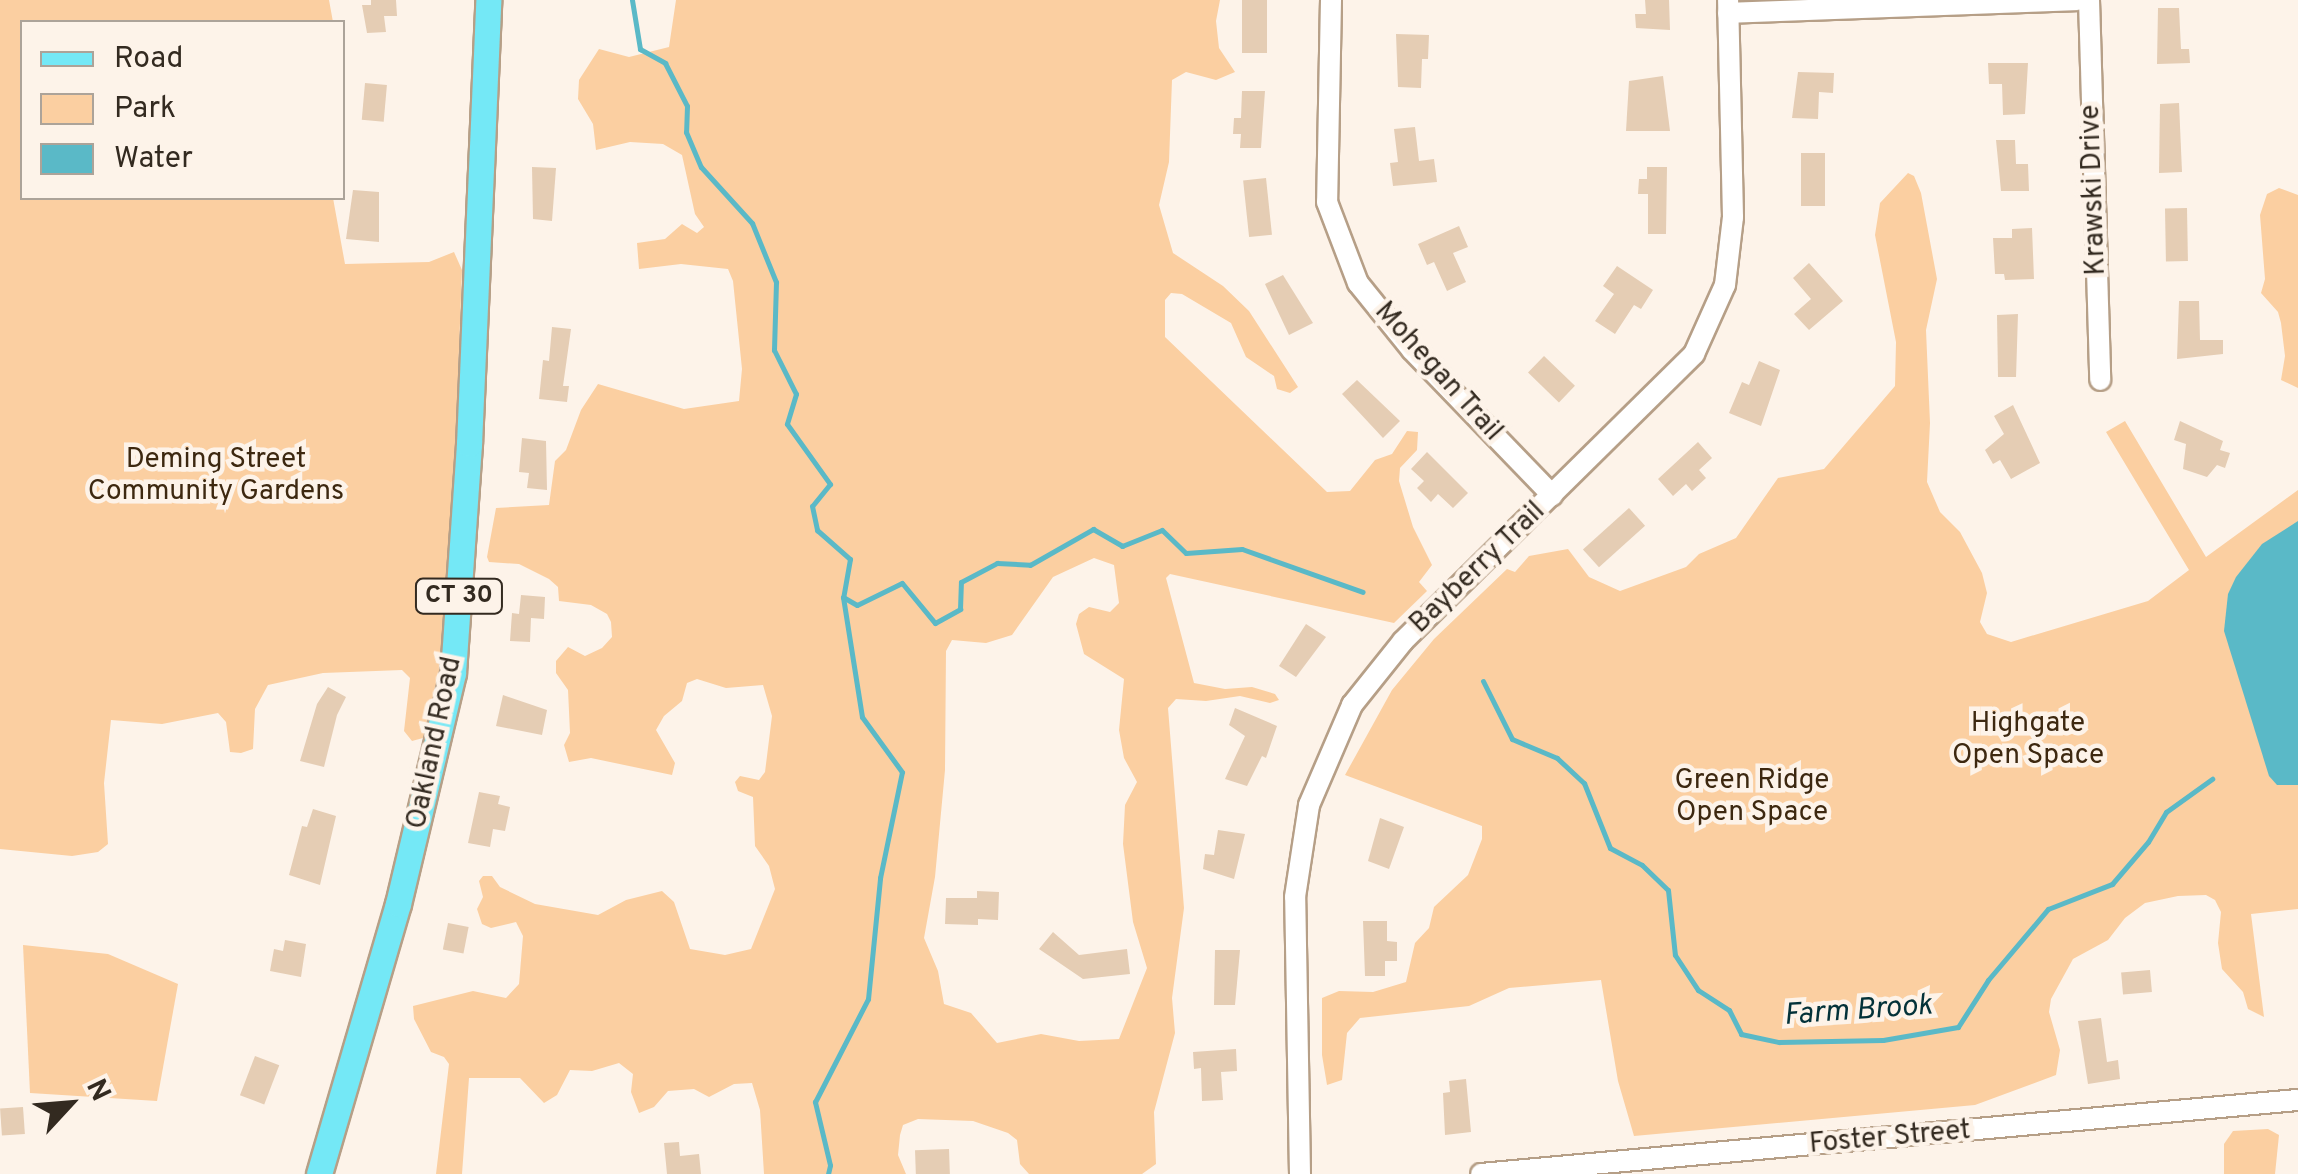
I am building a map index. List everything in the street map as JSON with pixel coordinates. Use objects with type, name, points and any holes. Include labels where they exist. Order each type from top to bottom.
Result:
[{"type":"main road","name":"Oakland Road","points":[[319,1174],[398,904],[452,673],[470,426],[488,0]]},
{"type":"street","name":"Mohegan Trail","points":[[1332,0],[1328,202],[1358,283],[1412,350],[1552,495]]},
{"type":"street","points":[[1728,6],[2077,0]]},
{"type":"street","name":"Krawski Drive","points":[[2089,0],[2100,380]]},
{"type":"street","name":"Bayberry Trail","points":[[1300,1174],[1296,897],[1309,805],[1352,705],[1402,641],[1694,354],[1724,285],[1733,217],[1728,6]]},
{"type":"street","name":"Foster Street","points":[[1482,1174],[2298,1100]]},
{"type":"green space","name":"Deming Street Community Gardens","points":[[0,0],[329,0],[333,20],[20,20],[20,200],[333,200],[345,264],[429,262],[454,252],[462,270],[447,667],[423,738],[412,741],[404,731],[410,678],[402,670],[323,673],[268,685],[255,709],[253,749],[241,753],[230,752],[226,722],[218,713],[162,724],[111,720],[104,783],[108,844],[98,852],[72,856],[0,849]]},
{"type":"green space","points":[[676,0],[1220,0],[1216,21],[1219,48],[1235,72],[1216,80],[1186,72],[1172,80],[1169,162],[1159,205],[1173,253],[1223,286],[1249,311],[1298,387],[1290,393],[1277,389],[1274,376],[1246,357],[1231,323],[1182,294],[1171,293],[1165,300],[1165,337],[1327,492],[1350,491],[1375,460],[1392,454],[1407,431],[1418,432],[1417,450],[1400,468],[1399,481],[1413,527],[1432,565],[1419,582],[1427,591],[1394,623],[1170,574],[1166,578],[1194,683],[1225,689],[1252,687],[1275,694],[1279,700],[1270,703],[1240,696],[1206,701],[1176,699],[1168,708],[1184,908],[1172,998],[1175,1033],[1154,1112],[1156,1164],[1142,1174],[1029,1174],[1020,1164],[1017,1140],[1008,1133],[973,1121],[918,1119],[903,1125],[900,1135],[898,1155],[906,1174],[764,1174],[760,1110],[752,1083],[734,1084],[709,1097],[694,1089],[668,1091],[654,1107],[639,1113],[631,1092],[633,1074],[619,1063],[592,1071],[570,1070],[557,1095],[544,1103],[520,1078],[469,1078],[462,1174],[436,1174],[449,1064],[444,1057],[431,1052],[414,1019],[413,1006],[473,991],[506,998],[519,984],[523,936],[516,922],[491,928],[482,924],[477,909],[483,897],[479,881],[483,876],[492,876],[500,887],[535,904],[598,915],[626,900],[662,891],[674,902],[690,949],[725,955],[751,949],[775,889],[769,866],[755,846],[753,797],[738,791],[735,782],[740,776],[759,780],[765,772],[772,716],[763,685],[726,688],[697,679],[687,683],[682,701],[664,716],[656,730],[675,763],[672,775],[591,758],[569,762],[564,745],[570,733],[568,690],[556,673],[556,661],[568,647],[585,656],[602,648],[612,637],[611,622],[607,614],[591,605],[559,601],[558,587],[549,579],[519,564],[489,562],[487,557],[496,508],[549,505],[555,461],[566,450],[581,410],[598,384],[684,409],[739,401],[742,369],[733,281],[728,269],[681,264],[639,269],[637,243],[665,239],[682,224],[697,233],[704,227],[695,214],[682,155],[663,144],[630,142],[596,150],[593,124],[578,99],[579,80],[599,49],[629,57],[669,47]],"holes":[[[1094,558],[1114,565],[1119,603],[1110,612],[1089,607],[1079,614],[1076,624],[1084,654],[1124,679],[1119,730],[1124,758],[1137,782],[1125,805],[1123,844],[1133,922],[1147,968],[1119,1039],[1079,1041],[1041,1034],[997,1043],[971,1013],[944,1004],[938,971],[924,938],[935,877],[945,770],[946,651],[952,640],[986,643],[1012,635],[1053,577]]]},
{"type":"green space","points":[[1908,173],[1914,176],[1921,193],[1937,279],[1926,330],[1930,423],[1927,482],[1940,512],[1960,532],[1982,573],[1987,593],[1980,622],[1987,634],[2011,642],[2148,601],[2189,570],[2106,432],[2125,421],[2206,557],[2298,490],[2298,909],[2251,914],[2264,1017],[2248,1009],[2243,992],[2222,969],[2218,943],[2221,912],[2215,900],[2206,895],[2178,896],[2145,903],[2125,918],[2108,940],[2073,959],[2051,999],[2049,1012],[2060,1050],[2056,1075],[1975,1105],[1634,1136],[1618,1081],[1601,980],[1509,988],[1469,1006],[1360,1018],[1347,1033],[1342,1080],[1327,1085],[1322,1055],[1322,998],[1339,991],[1373,992],[1406,982],[1415,943],[1429,928],[1434,907],[1468,875],[1482,839],[1482,826],[1345,775],[1392,690],[1434,639],[1507,569],[1515,572],[1529,556],[1568,549],[1589,577],[1620,591],[1686,567],[1699,554],[1736,538],[1778,478],[1824,469],[1895,386],[1896,342],[1875,235],[1880,203]]},
{"type":"green space","points":[[2279,188],[2298,195],[2298,388],[2281,380],[2285,356],[2281,323],[2278,312],[2261,293],[2265,279],[2260,215],[2267,194]]},
{"type":"green space","points":[[23,945],[108,954],[178,984],[157,1101],[30,1093]]},
{"type":"green space","points":[[2268,1129],[2279,1135],[2275,1174],[2224,1174],[2224,1144],[2233,1131]]},
{"type":"water","points":[[2298,521],[2298,785],[2277,785],[2269,776],[2224,631],[2228,594],[2236,577],[2262,544]]},
{"type":"building","points":[[371,0],[396,0],[397,16],[384,16],[386,32],[367,33],[362,5],[371,5]]},
{"type":"building","points":[[1242,0],[1267,0],[1267,53],[1242,53]]},
{"type":"building","points":[[1645,0],[1669,0],[1670,30],[1636,28],[1635,14],[1646,14]]},
{"type":"building","points":[[2158,8],[2179,8],[2181,49],[2189,49],[2190,63],[2157,64]]},
{"type":"building","points":[[1396,34],[1429,35],[1428,59],[1422,59],[1421,88],[1398,87]]},
{"type":"building","points":[[1988,63],[2028,63],[2025,114],[2003,115],[2002,84],[1989,84]]},
{"type":"building","points":[[1798,72],[1834,73],[1833,93],[1819,92],[1818,119],[1792,118]]},
{"type":"building","points":[[1663,76],[1670,131],[1626,131],[1629,81]]},
{"type":"building","points":[[365,83],[387,85],[384,122],[362,120]]},
{"type":"building","points":[[1242,91],[1265,91],[1261,148],[1240,148],[1241,134],[1233,134],[1234,118],[1241,118]]},
{"type":"building","points":[[2179,103],[2182,172],[2159,173],[2160,104]]},
{"type":"building","points":[[1415,127],[1419,161],[1434,159],[1437,182],[1393,186],[1390,163],[1398,162],[1394,129]]},
{"type":"building","points":[[1996,140],[2015,140],[2016,164],[2028,164],[2029,191],[2001,191]]},
{"type":"building","points":[[1801,153],[1825,153],[1825,206],[1801,206]]},
{"type":"building","points":[[532,167],[556,168],[552,221],[533,219]]},
{"type":"building","points":[[1647,167],[1667,167],[1666,234],[1648,234],[1648,194],[1638,194],[1639,179],[1647,179]]},
{"type":"building","points":[[1266,178],[1272,235],[1249,237],[1243,180]]},
{"type":"building","points":[[353,190],[379,192],[379,242],[346,239]]},
{"type":"building","points":[[2165,208],[2187,208],[2188,261],[2166,261]]},
{"type":"building","points":[[1459,226],[1468,247],[1453,253],[1466,282],[1447,291],[1434,262],[1427,265],[1418,244]]},
{"type":"building","points":[[2032,228],[2034,279],[2005,280],[2004,274],[1995,274],[1993,238],[2012,238],[2012,229]]},
{"type":"building","points":[[1809,263],[1843,301],[1809,330],[1794,314],[1811,299],[1793,278]]},
{"type":"building","points":[[1617,266],[1653,290],[1641,309],[1634,305],[1615,334],[1595,321],[1614,294],[1603,286]]},
{"type":"building","points":[[1283,275],[1313,323],[1289,335],[1265,284]]},
{"type":"building","points":[[2179,301],[2199,301],[2200,340],[2223,340],[2223,354],[2177,359]]},
{"type":"building","points":[[2018,314],[2016,377],[1998,377],[1997,315]]},
{"type":"building","points":[[552,327],[571,329],[563,386],[569,386],[567,402],[539,399],[543,360],[549,361]]},
{"type":"building","points":[[1544,356],[1575,386],[1559,402],[1528,373]]},
{"type":"building","points":[[1759,361],[1780,370],[1761,426],[1729,413],[1742,382],[1749,385]]},
{"type":"building","points":[[1357,380],[1400,421],[1383,438],[1342,394]]},
{"type":"building","points":[[2013,405],[2040,463],[2011,479],[2000,460],[1993,464],[1985,450],[2004,434],[1994,416]]},
{"type":"building","points":[[2180,421],[2223,441],[2220,450],[2230,453],[2225,468],[2217,465],[2207,477],[2183,469],[2186,444],[2174,440]]},
{"type":"building","points":[[522,438],[546,441],[547,490],[527,488],[529,473],[519,472]]},
{"type":"building","points":[[1698,442],[1712,458],[1699,470],[1706,478],[1692,491],[1686,484],[1673,496],[1658,479]]},
{"type":"building","points":[[1427,452],[1468,493],[1453,508],[1438,494],[1431,502],[1417,488],[1424,481],[1411,469]]},
{"type":"building","points":[[1629,508],[1645,526],[1599,567],[1583,549]]},
{"type":"building","points":[[521,595],[545,597],[544,619],[531,618],[530,642],[510,641],[512,613],[519,614]]},
{"type":"building","points":[[1306,624],[1326,637],[1296,677],[1279,666]]},
{"type":"building","points":[[328,687],[346,697],[337,715],[324,767],[300,761],[317,704]]},
{"type":"building","points":[[503,695],[547,710],[542,735],[496,726]]},
{"type":"building","points":[[1235,708],[1277,726],[1266,758],[1262,756],[1247,786],[1225,779],[1245,736],[1229,725]]},
{"type":"building","points":[[479,792],[500,796],[498,804],[510,807],[505,831],[493,829],[490,847],[468,843]]},
{"type":"building","points":[[313,809],[336,816],[320,885],[289,875],[302,826],[307,827]]},
{"type":"building","points":[[1380,818],[1404,827],[1389,869],[1368,861]]},
{"type":"building","points":[[1218,830],[1245,834],[1234,879],[1203,869],[1205,854],[1214,855]]},
{"type":"building","points":[[977,891],[999,892],[998,920],[978,919],[978,925],[945,924],[946,898],[977,898]]},
{"type":"building","points":[[1363,921],[1387,921],[1387,941],[1397,942],[1397,961],[1385,961],[1385,976],[1365,976]]},
{"type":"building","points":[[448,923],[469,927],[463,954],[443,950]]},
{"type":"building","points":[[1053,932],[1079,955],[1127,949],[1130,974],[1083,979],[1039,949]]},
{"type":"building","points":[[285,940],[306,944],[301,977],[270,971],[274,949],[283,951]]},
{"type":"building","points":[[1215,950],[1240,950],[1235,1005],[1214,1005]]},
{"type":"building","points":[[2150,970],[2152,992],[2123,994],[2121,973]]},
{"type":"building","points":[[2101,1018],[2107,1062],[2118,1060],[2120,1079],[2088,1084],[2078,1021]]},
{"type":"building","points":[[1236,1049],[1237,1071],[1221,1072],[1223,1100],[1202,1101],[1201,1068],[1194,1069],[1193,1052]]},
{"type":"building","points":[[255,1056],[279,1065],[264,1105],[240,1095]]},
{"type":"building","points":[[1466,1079],[1471,1132],[1445,1135],[1443,1093],[1450,1092],[1449,1081]]},
{"type":"building","points":[[23,1107],[25,1134],[2,1136],[0,1109]]},
{"type":"building","points":[[679,1142],[680,1156],[699,1154],[701,1174],[667,1174],[664,1143]]},
{"type":"building","points":[[949,1149],[950,1174],[916,1174],[915,1150]]},
{"type":"waterway","name":"Farm Brook","points":[[632,0],[640,49],[665,63],[687,106],[686,132],[701,167],[752,223],[776,282],[774,350],[796,394],[787,424],[830,484],[812,506],[817,530],[850,559],[843,597],[857,605],[902,583],[935,623],[960,609],[961,582],[997,563],[1030,565],[1093,529],[1122,546],[1162,530],[1186,553],[1242,549],[1363,592]]},
{"type":"waterway","points":[[828,1174],[830,1165],[815,1102],[868,999],[880,878],[902,772],[862,717],[843,597]]},
{"type":"waterway","name":"Farm Brook","points":[[1483,681],[1512,739],[1557,758],[1584,783],[1610,848],[1642,865],[1668,890],[1675,955],[1698,990],[1729,1010],[1741,1034],[1779,1042],[1883,1040],[1958,1027],[1988,980],[2048,909],[2112,884],[2148,842],[2166,812],[2212,779]]},
{"type":"park label","name":"Highgate Open Space","points":[[2028,740]]},
{"type":"park label","name":"Green Ridge Open Space","points":[[1752,797]]}]
